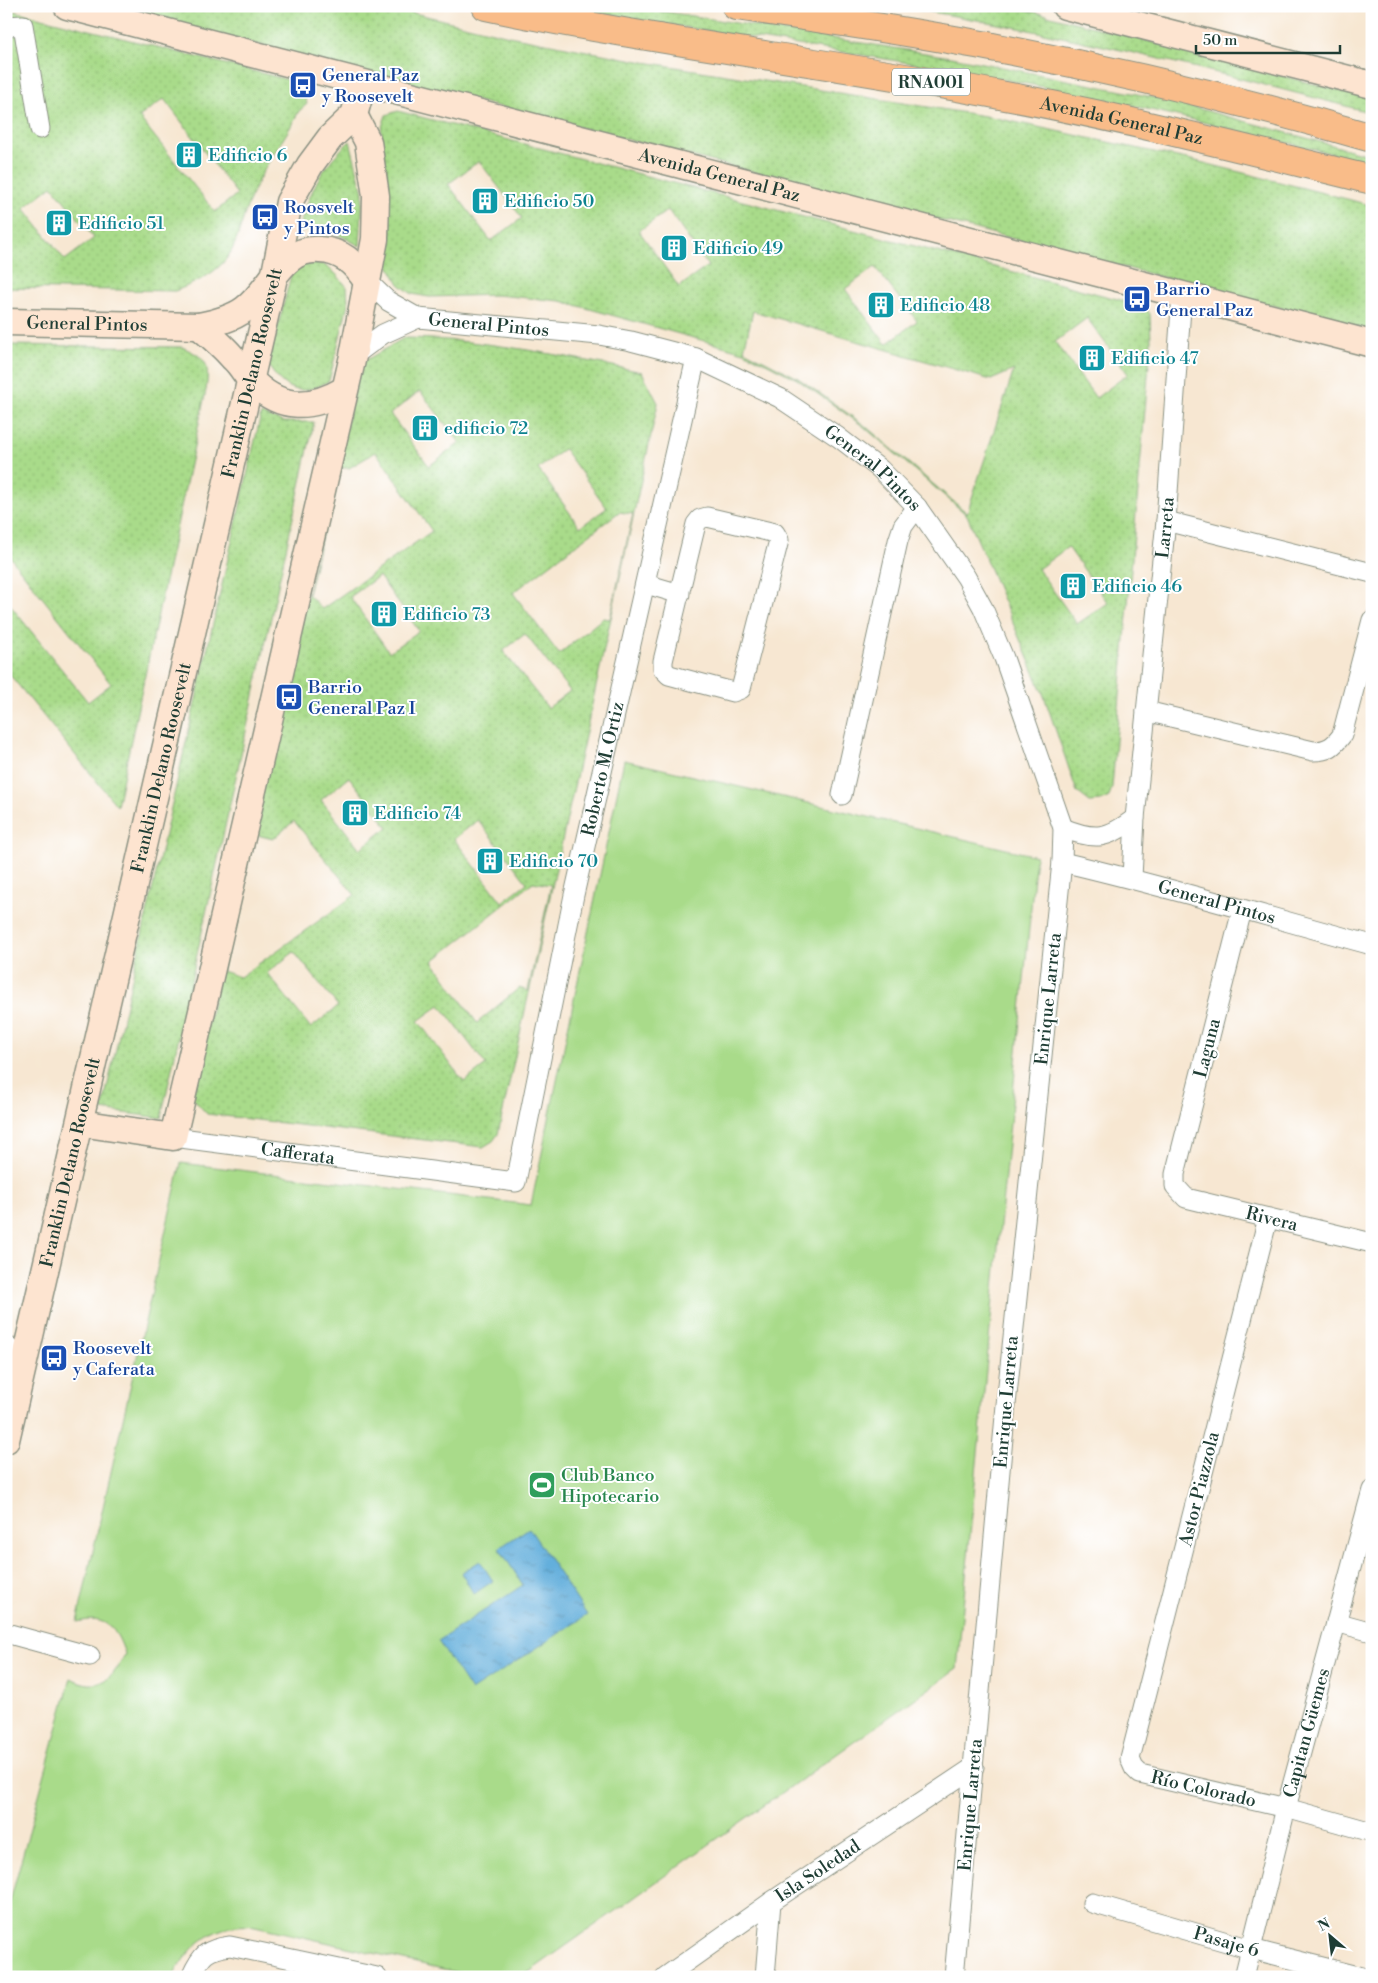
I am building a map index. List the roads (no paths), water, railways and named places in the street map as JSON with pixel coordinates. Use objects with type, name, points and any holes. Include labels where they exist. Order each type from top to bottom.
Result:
[{"type":"highway","name":"Avenida General Paz","points":[[486,6],[629,35],[898,76],[1010,96],[1112,117],[1372,180]]},
{"type":"highway","name":"RNA001","points":[[736,6],[1006,50],[1247,103],[1372,138]]},
{"type":"street","name":"Avenida General Paz","points":[[67,6],[1372,344]]},
{"type":"street","points":[[1065,6],[1105,11],[1372,85]]},
{"type":"street","points":[[6,26],[22,25],[40,129]]},
{"type":"street","points":[[173,1137],[230,899],[353,356],[375,239],[376,196],[368,142],[354,115],[363,84]]},
{"type":"street","name":"Franklin Delano Roosevelt","points":[[6,1440],[14,1354],[80,1123],[275,273],[289,202],[298,184],[330,138],[354,115]]},
{"type":"street","name":"General Pintos","points":[[6,322],[199,326],[230,317],[245,309],[275,273],[289,259],[301,251],[328,250],[350,260],[366,280],[388,301],[418,318],[599,335],[631,340],[696,358],[789,403],[880,469],[917,507],[966,577],[983,608],[1004,658],[1063,828]]},
{"type":"street","name":"Larreta","points":[[1132,878],[1135,818],[1166,521],[1182,294]]},
{"type":"street","name":"General Pintos","points":[[353,356],[383,334],[418,318]]},
{"type":"street","points":[[199,326],[218,342],[250,379],[266,394],[285,402],[306,405],[320,402],[344,390]]},
{"type":"street","name":"Roberto M. Ortiz","points":[[516,1182],[574,895],[696,358]]},
{"type":"street","points":[[842,795],[898,541],[904,526],[917,507]]},
{"type":"street","points":[[708,517],[775,533],[779,540],[741,688],[734,692],[669,675],[663,669],[663,661],[680,594],[696,524],[700,519],[708,517]]},
{"type":"street","points":[[1166,521],[1372,573]]},
{"type":"street","points":[[646,584],[680,594]]},
{"type":"street","points":[[1146,711],[1313,751],[1325,751],[1335,745],[1342,735],[1372,620]]},
{"type":"street","points":[[1063,828],[1080,834],[1099,837],[1122,828],[1135,818]]},
{"type":"street","name":"Enrique Larreta","points":[[954,1977],[1006,1405],[1062,862],[1063,828]]},
{"type":"street","name":"General Pintos","points":[[1062,862],[1132,878],[1372,945]]},
{"type":"street","name":"Laguna","points":[[1175,1186],[1174,1174],[1242,910]]},
{"type":"street","name":"Cafferata","points":[[80,1123],[516,1182]]},
{"type":"street","name":"Rivera","points":[[1175,1186],[1186,1198],[1372,1243]]},
{"type":"street","name":"Astor Piazzola","points":[[1130,1759],[1268,1218]]},
{"type":"street","name":"Capitan Güemes","points":[[1244,1977],[1286,1808],[1372,1490]]},
{"type":"street","points":[[1336,1622],[1372,1632]]},
{"type":"street","points":[[6,1633],[90,1656]]},
{"type":"street","name":"Río Colorado","points":[[1130,1759],[1134,1768],[1140,1774],[1286,1808],[1372,1832]]},
{"type":"street","name":"Isla Soledad","points":[[665,1977],[771,1902],[974,1767]]},
{"type":"street","points":[[765,1977],[771,1902]]},
{"type":"street","name":"Pasaje 6","points":[[1092,1903],[1362,1977]]},
{"type":"street","points":[[191,1977],[198,1962],[206,1952],[230,1946],[377,1977]]},
{"type":"water","points":[[529,1528],[587,1615],[471,1691],[438,1641],[523,1585],[499,1548]]},
{"type":"water","points":[[480,1561],[493,1581],[474,1594],[461,1573]]},
{"type":"place","name":"General Paz y Roosevelt","points":[[303,85]]},
{"type":"place","name":"Edificio 6","points":[[189,155]]},
{"type":"place","name":"Edificio 50","points":[[485,201]]},
{"type":"place","name":"Roosvelt y Pintos","points":[[265,217]]},
{"type":"place","name":"Edificio 51","points":[[59,223]]},
{"type":"place","name":"Edificio 49","points":[[674,248]]},
{"type":"place","name":"Barrio General Paz","points":[[1137,299]]},
{"type":"place","name":"Edificio 48","points":[[881,305]]},
{"type":"place","name":"Edificio 47","points":[[1092,358]]},
{"type":"place","name":"edificio 72","points":[[425,428]]},
{"type":"place","name":"Edificio 46","points":[[1073,586]]},
{"type":"place","name":"Edificio 73","points":[[384,614]]},
{"type":"place","name":"Barrio General Paz I","points":[[289,697]]},
{"type":"place","name":"Edificio 74","points":[[355,813]]},
{"type":"place","name":"Edificio 70","points":[[490,861]]},
{"type":"place","name":"Roosevelt y Caferata","points":[[54,1358]]},
{"type":"place","name":"Club Banco Hipotecario","points":[[542,1485]]}]
